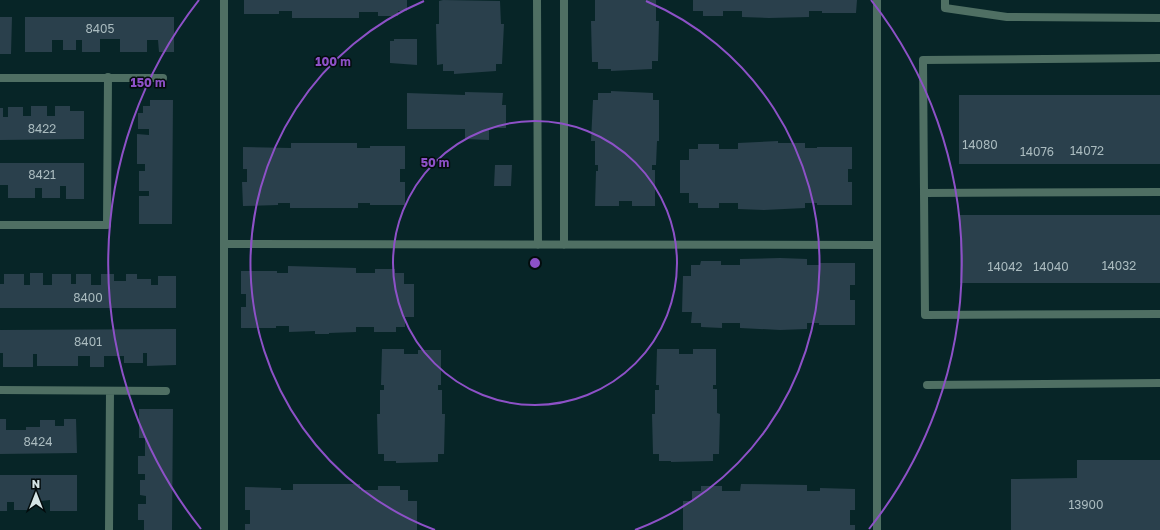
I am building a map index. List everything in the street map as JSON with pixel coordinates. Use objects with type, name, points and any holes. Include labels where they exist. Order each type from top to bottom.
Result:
[{"type":"street","points":[[224,0],[224,530]]},
{"type":"street","points":[[537,0],[538,245]]},
{"type":"street","points":[[564,0],[564,245]]},
{"type":"street","points":[[877,0],[877,530]]},
{"type":"street","points":[[945,0],[945,8],[1007,17],[1160,18]]},
{"type":"street","points":[[1160,58],[924,60],[925,315],[1160,314]]},
{"type":"street","points":[[0,225],[107,225],[108,77]]},
{"type":"street","points":[[0,78],[163,78]]},
{"type":"street","points":[[924,193],[1160,192]]},
{"type":"street","points":[[224,244],[877,245]]},
{"type":"street","points":[[927,384],[1160,383]]},
{"type":"street","points":[[0,390],[166,391]]},
{"type":"street","points":[[109,530],[110,391]]},
{"type":"building","points":[[244,0],[407,0],[407,11],[398,11],[398,16],[378,16],[378,12],[359,12],[359,18],[292,18],[292,11],[279,11],[279,14],[244,14]]},
{"type":"building","points":[[595,0],[656,0],[656,21],[659,21],[658,61],[652,61],[652,69],[611,71],[611,69],[598,69],[598,62],[592,62],[591,21],[595,21]]},
{"type":"building","points":[[693,0],[857,0],[856,13],[822,13],[822,11],[809,11],[809,17],[769,18],[742,17],[742,11],[723,11],[723,16],[703,16],[703,11],[693,11]]},
{"type":"building","points":[[439,1],[500,1],[501,24],[504,24],[502,64],[496,64],[496,71],[454,74],[454,71],[443,71],[443,64],[437,65],[436,24],[439,24]]},
{"type":"building","points":[[0,17],[12,17],[11,54],[0,54]]},
{"type":"building","points":[[25,17],[174,17],[174,52],[159,52],[158,40],[147,40],[147,52],[120,52],[120,39],[100,39],[100,52],[82,52],[82,40],[76,40],[76,50],[63,50],[63,40],[52,40],[52,52],[25,52]]},
{"type":"building","points":[[394,39],[417,39],[417,65],[390,63],[390,41],[394,41]]},
{"type":"building","points":[[611,91],[653,93],[653,100],[659,100],[659,141],[657,141],[656,165],[652,165],[652,170],[655,170],[655,206],[632,206],[632,201],[619,201],[619,206],[595,206],[596,171],[598,171],[598,165],[595,165],[595,141],[591,141],[593,100],[598,100],[598,93],[611,93]]},
{"type":"building","points":[[465,92],[503,93],[502,105],[506,105],[506,128],[489,128],[489,140],[465,139],[465,129],[407,129],[407,93],[465,95]]},
{"type":"building","points":[[959,95],[1160,95],[1160,164],[959,164]]},
{"type":"building","points":[[150,100],[173,100],[172,224],[139,224],[139,196],[149,196],[149,191],[139,191],[139,171],[145,171],[145,164],[137,164],[137,134],[149,135],[149,129],[138,129],[138,113],[143,113],[143,106],[150,106]]},
{"type":"building","points":[[31,106],[47,106],[47,116],[55,116],[55,106],[70,106],[70,111],[84,111],[84,139],[0,140],[0,108],[3,108],[3,117],[8,117],[8,107],[23,107],[23,116],[31,116]]},
{"type":"building","points":[[778,141],[778,143],[805,143],[805,148],[852,147],[852,169],[848,169],[848,182],[852,182],[852,205],[817,205],[817,203],[805,203],[805,208],[764,210],[738,209],[738,203],[719,203],[719,208],[698,208],[698,203],[689,203],[689,193],[680,193],[680,160],[689,160],[689,149],[698,149],[698,144],[719,144],[719,149],[738,149],[738,143]]},
{"type":"building","points":[[291,143],[357,143],[357,148],[370,148],[370,146],[405,146],[405,169],[400,169],[400,182],[405,182],[405,205],[370,205],[370,203],[358,203],[358,208],[290,208],[290,203],[278,203],[278,205],[243,206],[242,182],[247,182],[247,169],[243,169],[243,147],[291,148]]},
{"type":"building","points":[[0,163],[84,163],[84,199],[66,199],[66,186],[60,186],[60,198],[42,198],[42,188],[35,188],[35,198],[8,198],[8,185],[0,185]]},
{"type":"building","points":[[495,165],[512,165],[511,186],[494,186]]},
{"type":"building","points":[[960,215],[1160,215],[1160,283],[960,283]]},
{"type":"building","points":[[740,259],[807,259],[807,265],[819,265],[819,263],[855,263],[855,285],[850,285],[850,300],[855,300],[855,325],[819,325],[819,323],[807,323],[807,329],[780,330],[740,328],[740,323],[722,323],[722,328],[701,327],[701,323],[691,323],[692,312],[682,312],[683,276],[691,276],[691,265],[700,265],[701,261],[721,261],[721,265],[740,265]]},
{"type":"building","points":[[288,266],[356,268],[356,273],[375,273],[375,269],[395,269],[395,273],[404,273],[404,284],[414,284],[414,317],[405,317],[405,327],[396,327],[396,332],[374,332],[374,327],[356,327],[356,332],[329,334],[315,334],[315,331],[289,332],[289,326],[276,326],[276,328],[241,328],[241,307],[246,307],[246,294],[241,294],[241,271],[277,271],[277,273],[288,273]]},
{"type":"building","points":[[30,273],[43,273],[43,285],[52,285],[52,274],[71,274],[71,284],[76,284],[76,274],[91,274],[91,285],[101,285],[101,274],[114,274],[114,281],[126,281],[126,274],[137,274],[137,279],[151,279],[151,285],[158,285],[158,276],[176,276],[176,308],[0,308],[0,284],[4,284],[4,274],[24,274],[24,285],[30,285]]},
{"type":"building","points":[[176,329],[176,365],[147,366],[147,353],[143,353],[143,363],[124,363],[124,356],[104,356],[104,367],[90,367],[90,356],[78,356],[78,366],[37,366],[37,354],[33,354],[33,367],[3,367],[3,353],[0,353],[0,330]]},
{"type":"building","points":[[382,349],[404,349],[404,354],[418,354],[418,350],[441,350],[441,385],[438,385],[438,390],[442,390],[442,414],[445,414],[444,454],[438,454],[438,462],[396,463],[396,461],[384,461],[384,454],[378,454],[377,414],[380,414],[380,390],[384,390],[384,385],[381,385]]},
{"type":"building","points":[[657,349],[679,349],[679,354],[693,354],[693,349],[716,349],[716,385],[713,385],[713,389],[717,389],[717,413],[720,414],[719,454],[713,454],[713,461],[659,461],[659,454],[653,454],[652,414],[655,414],[655,390],[659,390],[659,385],[656,385]]},
{"type":"building","points":[[139,409],[173,409],[172,530],[144,530],[144,520],[138,520],[138,504],[146,504],[146,496],[140,495],[140,480],[145,480],[145,474],[138,474],[138,456],[145,456],[145,438],[139,438]]},
{"type":"building","points":[[0,419],[6,419],[6,430],[26,430],[26,427],[40,427],[40,420],[55,420],[55,426],[64,426],[64,419],[76,419],[77,453],[0,454]]},
{"type":"building","points":[[1077,460],[1160,460],[1160,530],[1011,530],[1011,479],[1077,478]]},
{"type":"building","points":[[0,475],[77,475],[77,511],[50,511],[50,500],[31,502],[31,510],[14,510],[14,502],[7,502],[7,511],[0,511]]},
{"type":"building","points":[[293,484],[360,484],[360,490],[378,490],[378,486],[400,486],[400,490],[408,490],[408,501],[417,501],[417,530],[245,530],[245,524],[250,524],[250,510],[245,510],[245,487],[281,488],[281,490],[293,490]]},
{"type":"building","points":[[741,484],[807,485],[807,491],[820,491],[820,488],[855,489],[855,510],[850,510],[850,525],[855,525],[855,530],[683,530],[683,501],[692,501],[692,491],[701,491],[701,486],[722,486],[722,491],[740,491]]}]
